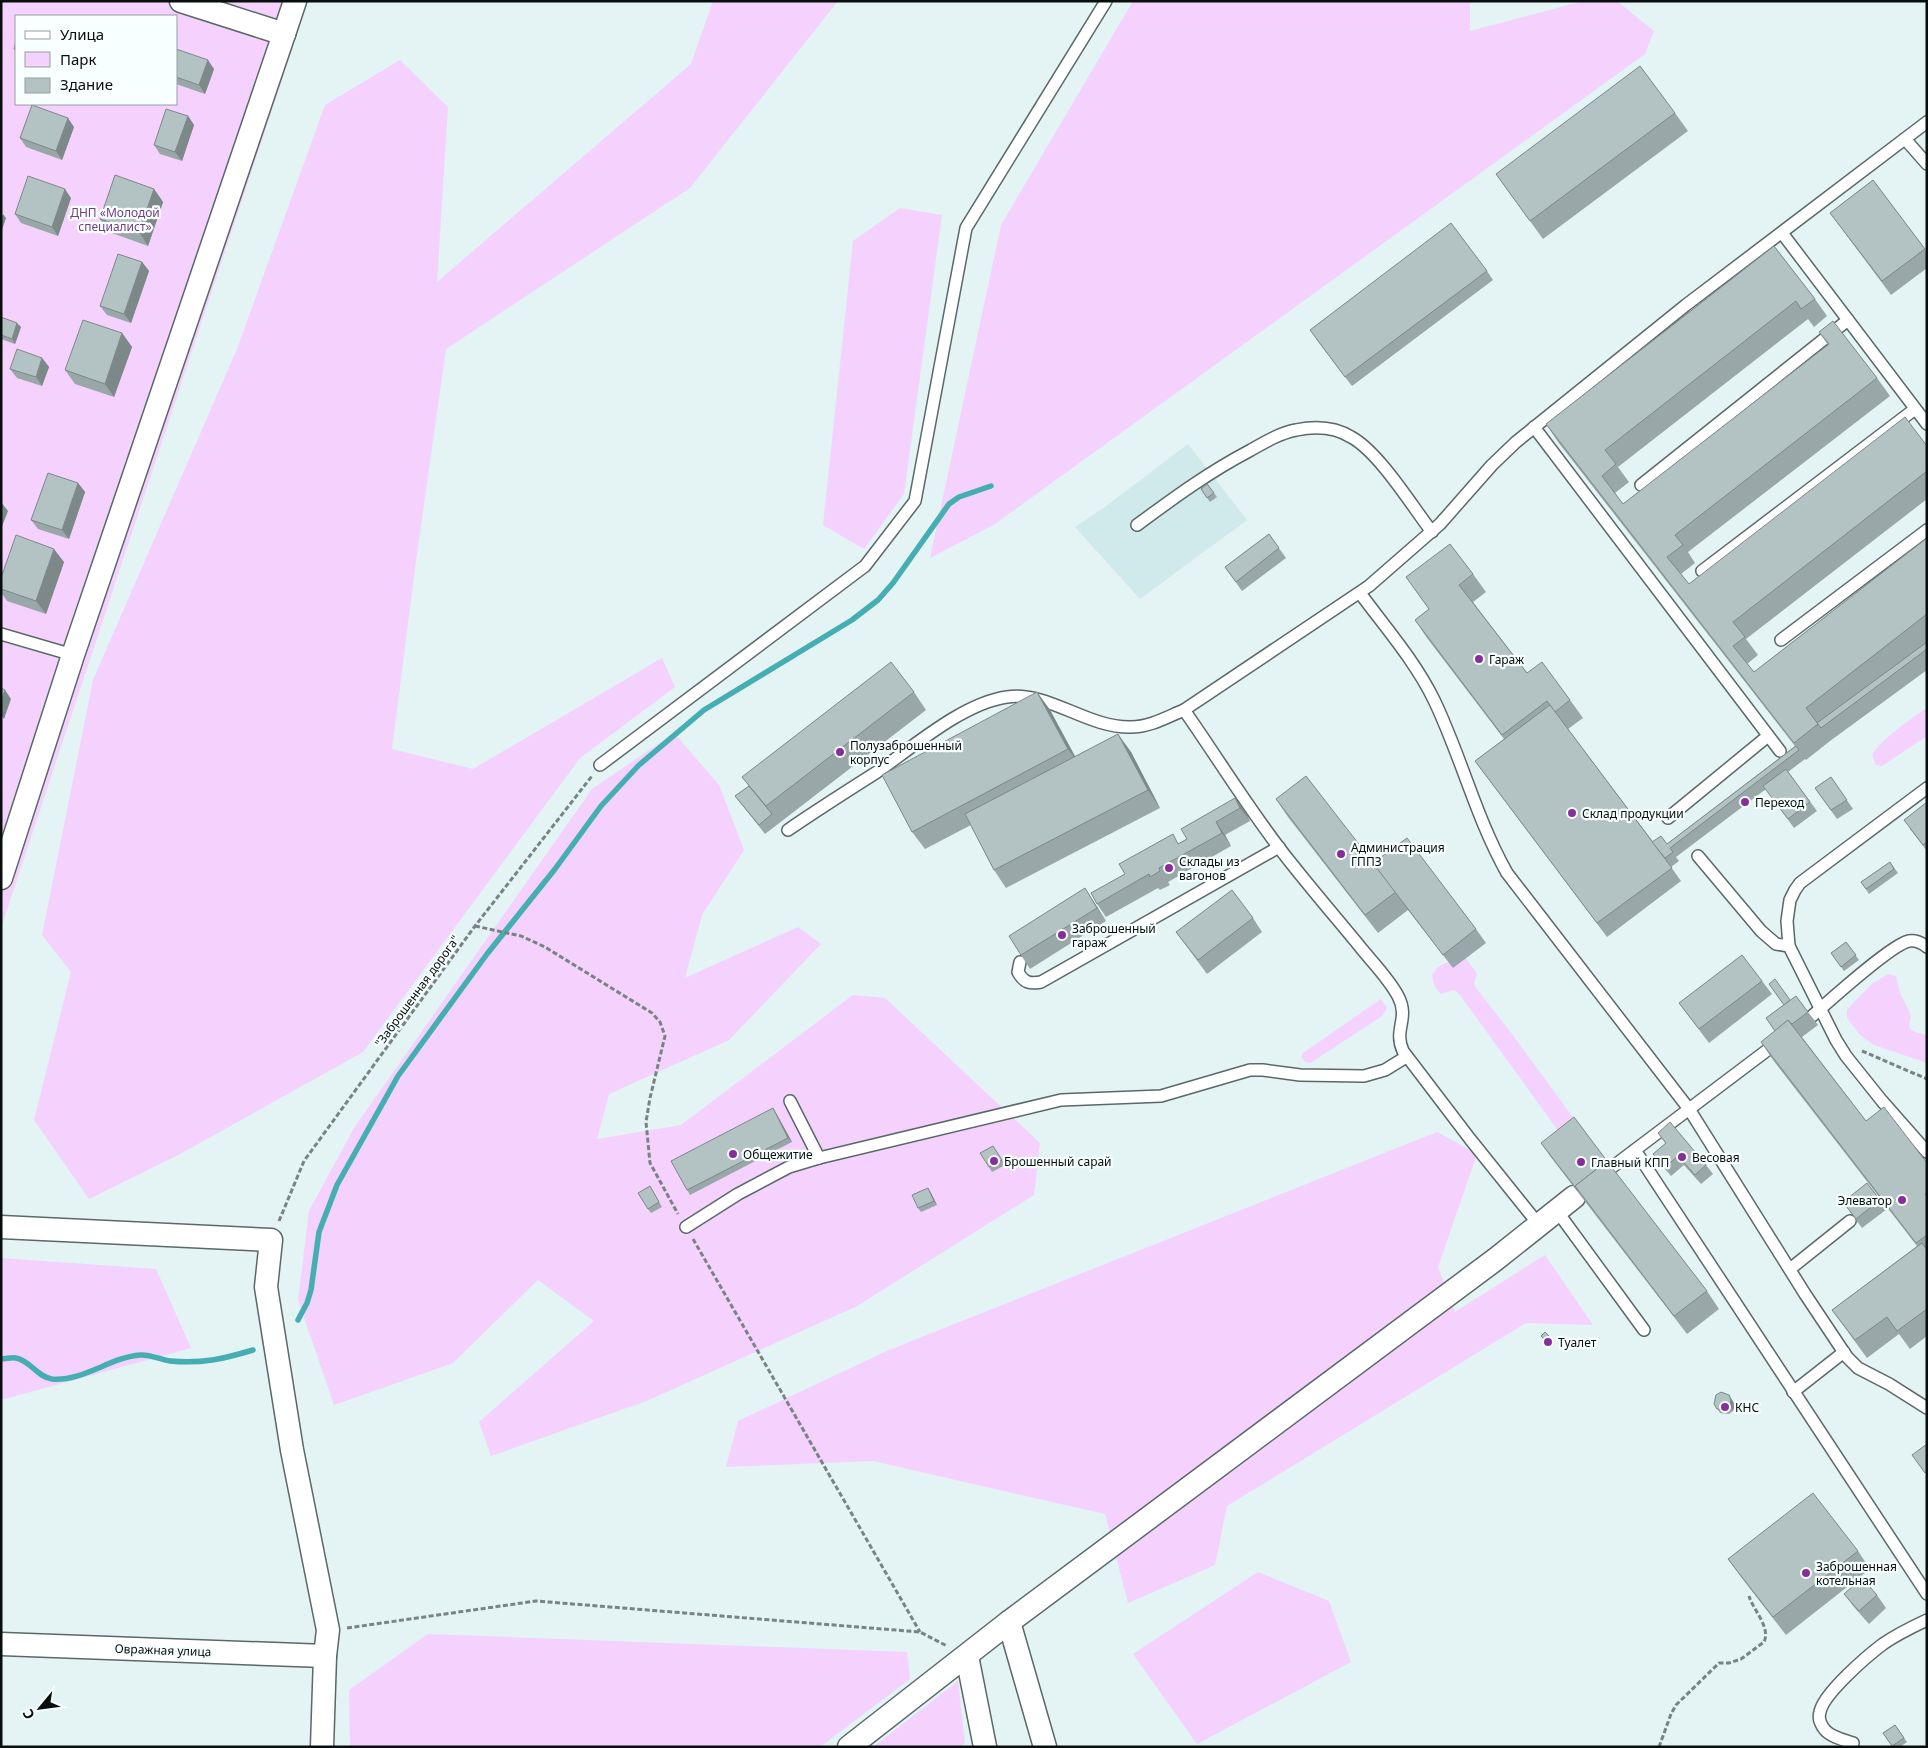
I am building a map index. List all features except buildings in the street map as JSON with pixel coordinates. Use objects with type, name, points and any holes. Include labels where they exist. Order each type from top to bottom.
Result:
[{"type":"street","points":[[181,1],[284,34]]},
{"type":"street","points":[[1,878],[73,655],[295,1]]},
{"type":"street","points":[[849,1747],[1010,1622],[1496,1260],[1574,1197]]},
{"type":"street","points":[[1,1227],[271,1240],[266,1287],[292,1450],[328,1630],[325,1656],[322,1747]]},
{"type":"street","points":[[1010,1622],[1045,1747]]},
{"type":"street","name":"Овражная улица","points":[[1,1644],[325,1656]]},
{"type":"street","points":[[967,1656],[985,1747]]},
{"type":"lane","points":[[600,766],[865,566],[916,502],[966,228],[1106,1]]},
{"type":"lane","points":[[788,830],[842,792],[876,773],[940,727],[990,701],[1008,696],[1029,698],[1050,703],[1098,723],[1116,727],[1147,725],[1184,710],[1360,593],[1432,532],[1492,465],[1534,427],[1686,305],[1927,122]]},
{"type":"lane","points":[[1905,139],[1927,164]]},
{"type":"lane","points":[[1782,232],[1927,424]]},
{"type":"lane","points":[[1641,485],[1848,320]]},
{"type":"lane","points":[[1702,571],[1915,409]]},
{"type":"lane","points":[[1534,427],[1780,751]]},
{"type":"lane","points":[[1137,525],[1192,484],[1220,466],[1276,436],[1295,430],[1316,428],[1336,430],[1352,437],[1366,447],[1432,532]]},
{"type":"lane","points":[[1781,640],[1927,530]]},
{"type":"lane","points":[[1360,593],[1413,665],[1434,700],[1488,838],[1506,873],[1689,1109],[1844,1352],[1858,1368],[1889,1384],[1927,1408]]},
{"type":"lane","points":[[1,634],[73,655]]},
{"type":"lane","points":[[1184,710],[1279,847],[1392,985],[1404,1011],[1398,1034],[1406,1057],[1539,1225]]},
{"type":"lane","points":[[1668,818],[1768,736]]},
{"type":"lane","points":[[1927,788],[1800,883],[1790,900],[1787,921],[1789,946],[1836,1040],[1882,1101],[1927,1152]]},
{"type":"lane","points":[[1020,962],[1018,972],[1026,983],[1041,982],[1279,847]]},
{"type":"lane","points":[[1698,856],[1761,931],[1776,944],[1789,946]]},
{"type":"lane","points":[[1811,1017],[1889,952],[1908,941],[1921,943],[1927,947]]},
{"type":"lane","points":[[1611,1168],[1782,1039]]},
{"type":"lane","points":[[686,1227],[738,1194],[789,1167],[819,1158],[1060,1100],[1161,1096],[1250,1070],[1300,1075],[1364,1076],[1385,1070],[1406,1057]]},
{"type":"lane","points":[[790,1102],[819,1158]]},
{"type":"lane","points":[[1634,1150],[1927,1594]]},
{"type":"lane","points":[[1557,1211],[1644,1330]]},
{"type":"lane","points":[[1790,1270],[1850,1221]]},
{"type":"lane","points":[[1793,1392],[1844,1352]]},
{"type":"lane","points":[[1853,1743],[1832,1735],[1825,1730],[1820,1721],[1819,1713],[1823,1703],[1848,1675],[1883,1644],[1927,1620]]},
{"type":"path","name":"\"Заброшенная дорога\"","points":[[271,1240],[304,1161],[475,926],[600,766]]},
{"type":"path","points":[[475,926],[521,936],[652,1013],[660,1022],[665,1036],[646,1122],[650,1162],[920,1632]]},
{"type":"path","points":[[1836,1040],[1927,1079]]},
{"type":"path","points":[[1660,1747],[1676,1705],[1719,1663],[1735,1662],[1741,1659],[1766,1639],[1766,1630],[1749,1596]]},
{"type":"path","points":[[328,1630],[376,1625],[536,1601],[920,1632],[967,1656]]},
{"type":"shaded area","points":[[1188,444],[1247,520],[1140,599],[1075,527],[1105,507]]},
{"type":"green space","name":"ДНП «Молодой специалист»","points":[[1,1],[308,1],[1,928]]},
{"type":"green space","points":[[713,1],[838,1],[690,188],[446,349],[392,749],[473,769],[662,658],[675,687],[580,758],[363,1052],[180,1154],[89,1199],[34,1120],[71,972],[42,935],[93,680],[237,349],[325,105],[400,60],[448,107],[437,282],[691,64]]},
{"type":"green space","points":[[1133,1],[1470,1],[1470,31],[1584,1],[1617,1],[1654,31],[1645,54],[995,524],[930,558],[1001,225]]},
{"type":"green space","points":[[900,208],[942,215],[904,494],[864,549],[823,525],[853,241]]},
{"type":"green space","points":[[1927,708],[1927,736],[1882,766],[1876,765],[1872,755],[1876,749],[1897,730]]},
{"type":"green space","points":[[674,733],[719,785],[744,850],[702,915],[685,978],[798,927],[821,944],[729,1040],[609,1094],[597,1139],[681,1125],[853,995],[885,998],[1040,1143],[1034,1195],[857,1306],[649,1400],[491,1456],[479,1422],[594,1321],[538,1280],[453,1363],[334,1405],[298,1300],[309,1211],[354,1128],[592,789]]},
{"type":"green space","points":[[1466,958],[1477,974],[1474,984],[1476,988],[1583,1131],[1567,1143],[1460,995],[1454,990],[1441,994],[1435,987],[1432,976],[1438,968],[1446,963]]},
{"type":"green space","points":[[1888,974],[1896,976],[1900,993],[1911,1017],[1910,1029],[1927,1035],[1927,1063],[1874,1045],[1860,1035],[1847,1018],[1847,1010],[1855,1001],[1873,983]]},
{"type":"green space","points":[[1381,999],[1387,1008],[1382,1016],[1312,1062],[1304,1061],[1301,1057],[1303,1053]]},
{"type":"green space","points":[[1437,1132],[1477,1154],[1438,1267],[1455,1312],[1545,1255],[1593,1325],[1526,1323],[1227,1506],[1215,1565],[1128,1603],[1105,1514],[873,1461],[726,1467],[738,1421],[889,1350]]},
{"type":"green space","points":[[1,1258],[156,1269],[191,1348],[1,1400]]},
{"type":"green space","points":[[1258,1572],[1329,1601],[1351,1662],[1197,1744],[1133,1654]]},
{"type":"green space","points":[[428,1634],[907,1652],[910,1679],[820,1747],[350,1747],[349,1690]]},
{"type":"green space","points":[[958,1681],[965,1743],[961,1747],[873,1747]]},
{"type":"waterway","points":[[298,1320],[311,1290],[319,1232],[337,1185],[398,1076],[487,954],[555,869],[601,806],[639,765],[704,710],[852,620],[878,600],[893,583],[949,504],[959,497],[991,486]]},
{"type":"waterway","points":[[1,1359],[16,1358],[26,1362],[47,1378],[63,1379],[74,1377],[118,1360],[140,1355],[148,1355],[170,1361],[192,1362],[222,1358],[253,1350]]},
{"type":"place","name":"Гараж","points":[[1479,659]]},
{"type":"place","name":"Полузаброшенный корпус","points":[[840,752]]},
{"type":"place","name":"Переход","points":[[1745,802]]},
{"type":"place","name":"Склад продукции","points":[[1572,813]]},
{"type":"place","name":"Администрация ГППЗ","points":[[1341,854]]},
{"type":"place","name":"Склады из вагонов","points":[[1169,868]]},
{"type":"place","name":"Заброшенный гараж","points":[[1062,935]]},
{"type":"place","name":"Общежитие","points":[[733,1154]]},
{"type":"place","name":"Весовая","points":[[1682,1157]]},
{"type":"place","name":"Брошенный сарай","points":[[994,1161]]},
{"type":"place","name":"Главный КПП","points":[[1581,1162]]},
{"type":"place","name":"Элеватор","points":[[1902,1200]]},
{"type":"place","name":"Туалет","points":[[1548,1342]]},
{"type":"place","name":"КНС","points":[[1725,1407]]},
{"type":"place","name":"Заброшенная котельная","points":[[1806,1573]]}]
